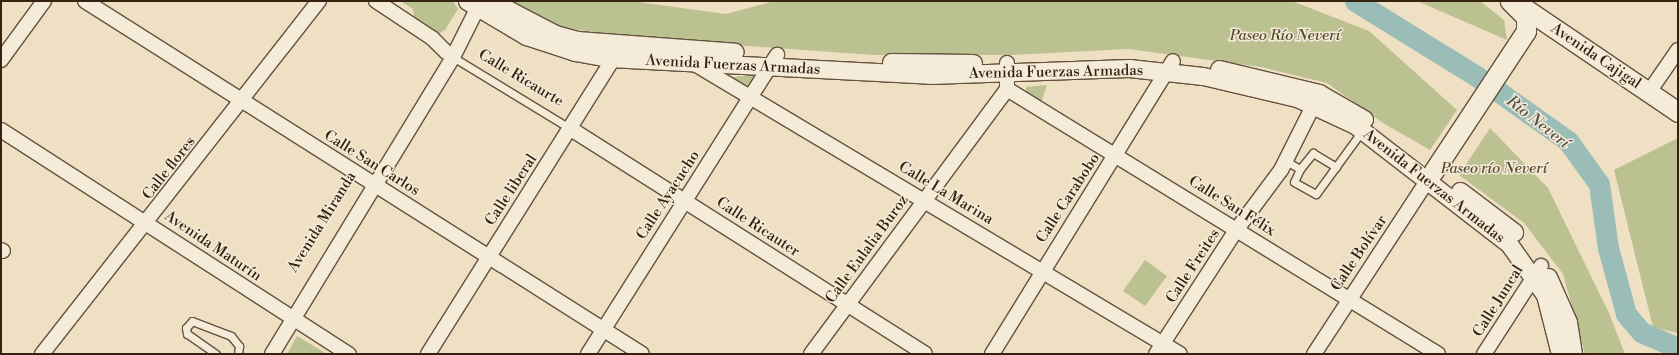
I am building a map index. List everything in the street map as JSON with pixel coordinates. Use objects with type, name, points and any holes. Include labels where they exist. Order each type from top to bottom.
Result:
[{"type":"main road","points":[[1430,177],[1506,62],[1528,23],[1510,1]]},
{"type":"main road","name":"Avenida Cajigal","points":[[1514,1],[1651,89],[1678,102]]},
{"type":"main road","name":"Avenida Cajigal","points":[[1534,1],[1651,89],[1678,112]]},
{"type":"street","points":[[1,60],[44,1]]},
{"type":"street","name":"Calle San Carlos","points":[[85,1],[642,354]]},
{"type":"street","name":"Calle flores","points":[[42,354],[243,102],[319,1]]},
{"type":"street","name":"Calle Ricaurte","points":[[376,1],[432,38],[449,55]]},
{"type":"street","name":"Avenida Miranda","points":[[262,354],[288,317],[371,183],[479,3]]},
{"type":"street","name":"Avenida Fuerzas Armadas","points":[[479,3],[544,43],[693,63],[773,60]]},
{"type":"street","points":[[1651,89],[1678,50]]},
{"type":"street","name":"Avenida Fuerzas Armadas","points":[[618,52],[773,60],[930,75],[1007,75],[1095,68],[1170,66],[1203,76],[1317,99],[1358,114],[1430,177]]},
{"type":"street","name":"Calle liberal","points":[[428,354],[571,129],[618,52]]},
{"type":"street","name":"Calle Ayacucho","points":[[588,354],[602,329],[752,98],[773,60]]},
{"type":"street","name":"Calle La Marina","points":[[693,63],[1042,271],[1159,349],[1180,354]]},
{"type":"street","name":"Calle Carabobo","points":[[992,354],[1170,66]]},
{"type":"street","name":"Calle San Félix","points":[[1007,75],[1116,155],[1438,354]]},
{"type":"street","name":"Calle Eulalia Buroz","points":[[811,354],[923,199],[1007,75]]},
{"type":"street","name":"Avenida Fuerzas Armadas","points":[[1317,99],[1430,177],[1496,216],[1537,270],[1568,322],[1573,354]]},
{"type":"street","name":"Calle Freites","points":[[1159,349],[1237,229],[1286,161],[1317,99]]},
{"type":"street","name":"Calle Ricauter","points":[[571,129],[686,199],[846,306],[925,354]]},
{"type":"street","name":"Avenida Maturín","points":[[1,130],[147,223],[288,317],[349,354]]},
{"type":"street","name":"Calle Bolívar","points":[[1314,354],[1430,177]]},
{"type":"street","name":"Avenida Fuerzas Armadas","points":[[1537,270],[1556,328],[1560,354]]},
{"type":"street","name":"Calle Juncal","points":[[1484,354],[1537,270]]},
{"type":"street","name":"Avenida Miranda","points":[[272,354],[288,317]]},
{"type":"lane","name":"Calle Ricaurte","points":[[449,55],[571,129]]},
{"type":"lane","points":[[1336,167],[1313,153],[1300,169],[1294,182],[1316,194],[1336,167],[1362,131]]},
{"type":"lane","points":[[1286,161],[1300,169]]},
{"type":"lane","points":[[216,354],[187,334],[186,328],[192,321],[231,336],[239,346],[238,354]]},
{"type":"green space","points":[[400,1],[453,1],[458,9],[445,30],[432,38],[416,28],[413,9]]},
{"type":"green space","name":"Paseo Río Neverí","points":[[508,1],[631,1],[726,14],[774,1],[1292,1],[1369,31],[1457,110],[1430,150],[1383,123],[1327,83],[1261,67],[1128,49],[1013,55],[873,55],[662,40],[562,28]]},
{"type":"green space","points":[[1417,1],[1480,1],[1504,20],[1507,40]]},
{"type":"green space","points":[[755,75],[747,87],[732,77]]},
{"type":"green space","points":[[1047,85],[1041,103],[1026,96],[1026,87]]},
{"type":"green space","name":"Paseo río Neverí","points":[[1490,128],[1548,188],[1609,313],[1625,354],[1585,354],[1563,274],[1524,223],[1459,175]]},
{"type":"green space","points":[[1678,138],[1678,333],[1653,327],[1614,170]]},
{"type":"green space","points":[[1145,260],[1167,276],[1145,306],[1123,291]]},
{"type":"green space","points":[[297,336],[327,354],[287,354]]},
{"type":"waterway","name":"Río Neverí","points":[[1355,1],[1478,77],[1568,141],[1599,184],[1608,248],[1626,314],[1641,332],[1678,348]]}]
